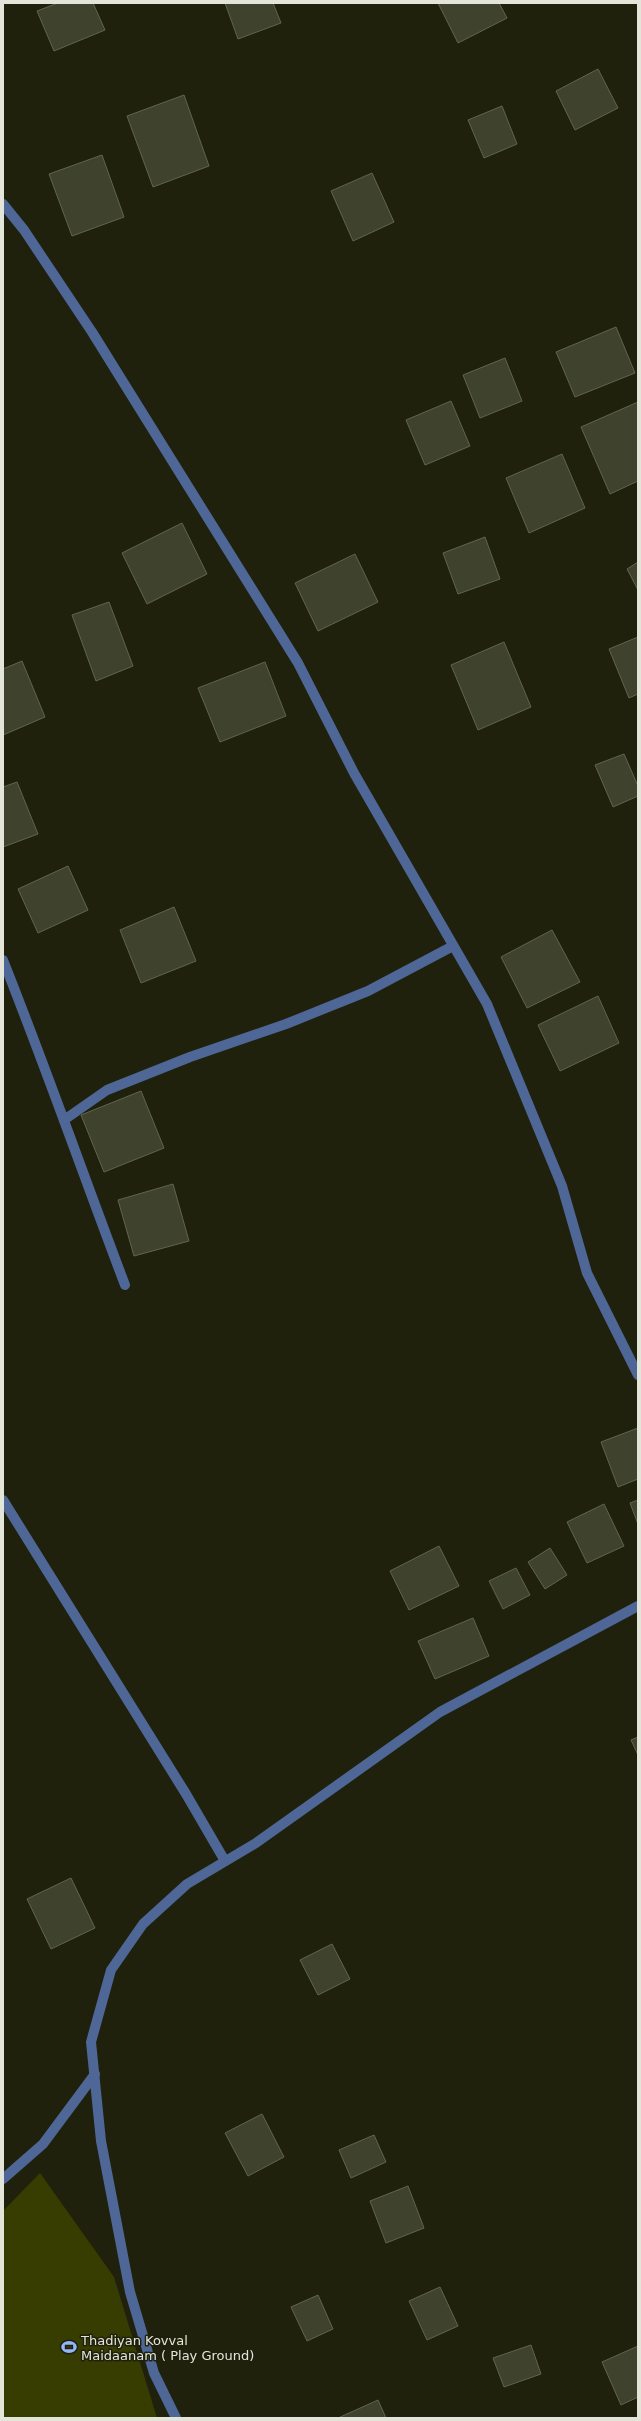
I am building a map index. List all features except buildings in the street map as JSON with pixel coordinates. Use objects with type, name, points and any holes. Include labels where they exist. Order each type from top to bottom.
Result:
[{"type":"street","points":[[3,204],[24,230],[92,332],[298,663],[354,773],[487,1004],[562,1186],[587,1272],[638,1375]]},
{"type":"street","points":[[64,1120],[107,1090],[190,1057],[286,1024],[368,991],[453,946]]},
{"type":"street","points":[[3,960],[52,1083],[64,1120],[125,1285]]},
{"type":"street","points":[[3,1500],[186,1794],[225,1861]]},
{"type":"street","points":[[176,2418],[154,2374],[130,2292],[101,2141],[91,2042],[111,1970],[143,1924],[187,1884],[256,1843],[440,1712],[638,1606]]},
{"type":"street","points":[[3,2179],[43,2144],[95,2074]]},
{"type":"green space","name":"Thadiyan Kovval Maidaanam ( Play Ground)","points":[[40,2173],[114,2277],[157,2418],[3,2418],[3,2211]]},
{"type":"place","name":"Thadiyan Kovval Maidaanam ( Play Ground)","points":[[69,2347]]}]
